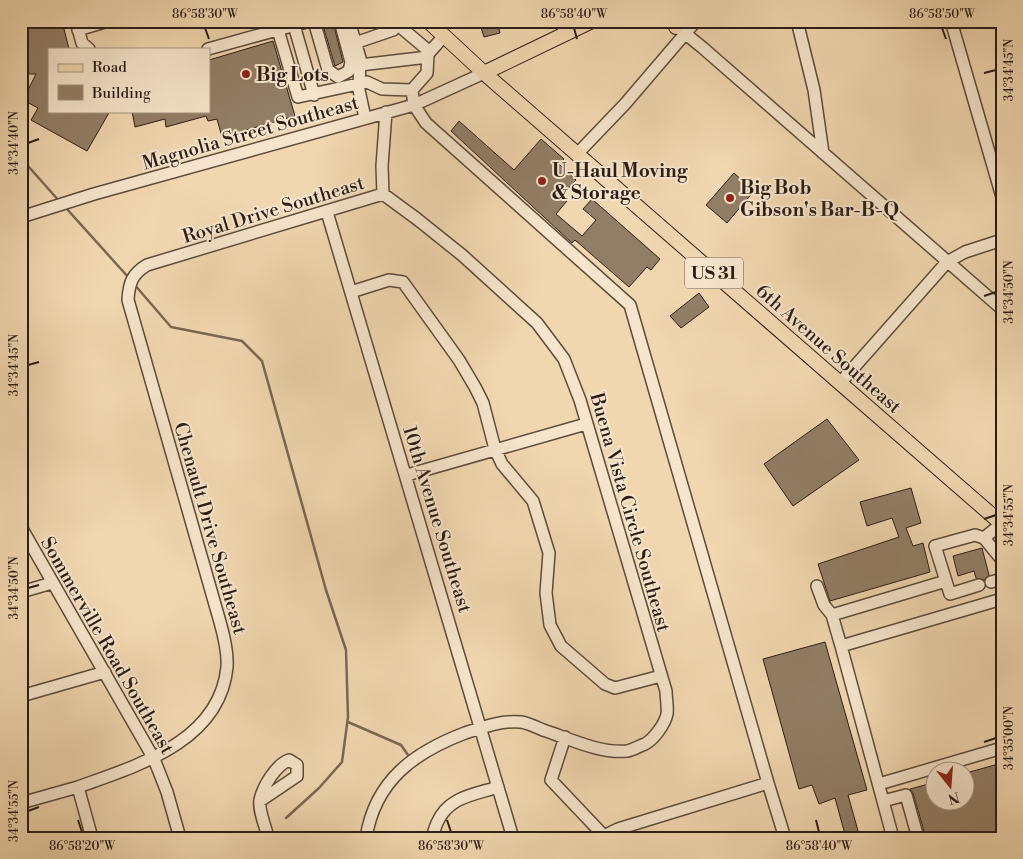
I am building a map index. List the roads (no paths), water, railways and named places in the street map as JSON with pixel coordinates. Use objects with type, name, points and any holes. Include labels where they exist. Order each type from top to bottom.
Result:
[{"type":"main road","name":"6th Avenue Southeast","points":[[428,21],[484,73],[1002,524]]},
{"type":"main road","points":[[484,73],[563,27],[592,21]]},
{"type":"street","points":[[88,48],[82,43],[77,25],[108,21]]},
{"type":"street","points":[[210,48],[310,21]]},
{"type":"street","points":[[314,21],[328,70],[338,77],[349,71],[351,62],[340,21]]},
{"type":"street","points":[[349,21],[360,65],[360,100],[365,118]]},
{"type":"street","points":[[578,154],[625,104],[676,26],[696,21]]},
{"type":"street","points":[[798,21],[814,90],[823,154]]},
{"type":"street","points":[[951,21],[1002,198]]},
{"type":"street","points":[[355,43],[393,30],[400,23],[429,54]]},
{"type":"street","points":[[294,25],[314,95]]},
{"type":"street","points":[[676,26],[1002,309]]},
{"type":"street","points":[[278,30],[296,95],[300,98],[359,83],[370,83],[382,89],[412,90]]},
{"type":"street","points":[[444,36],[429,54],[428,71],[412,90],[414,105],[426,124],[630,305],[785,838]]},
{"type":"street","points":[[360,65],[429,54]]},
{"type":"street","name":"Magnolia Street Southeast","points":[[21,217],[94,194],[414,105],[484,73]]},
{"type":"street","name":"Royal Drive Southeast","points":[[130,281],[136,272],[147,265],[383,194],[382,166],[386,112]]},
{"type":"street","name":"Buena Vista Circle Southeast","points":[[366,838],[374,810],[385,790],[399,772],[415,757],[435,745],[499,723],[522,722],[607,750],[629,751],[648,742],[656,734],[667,714],[666,691],[573,379],[564,359],[537,323],[462,255],[383,194]]},
{"type":"street","name":"10th Avenue Southeast","points":[[327,212],[407,475],[513,838]]},
{"type":"street","points":[[841,382],[947,262],[966,252],[1002,240]]},
{"type":"street","points":[[351,292],[389,280],[403,282],[459,360],[483,403],[495,449],[502,464],[533,501],[549,553],[546,594],[550,625],[560,646],[605,684],[615,688],[661,676]]},
{"type":"street","name":"Chenault Drive Southeast","points":[[21,804],[78,787],[154,759],[188,737],[211,710],[222,690],[227,667],[226,644],[128,300],[130,281]]},
{"type":"street","points":[[407,475],[586,424]]},
{"type":"street","points":[[984,538],[1002,524]]},
{"type":"street","name":"Sommerville Road Southeast","points":[[21,527],[154,759],[167,792],[180,838]]},
{"type":"street","points":[[979,585],[950,594],[935,546],[975,535],[984,538],[1002,560]]},
{"type":"street","points":[[832,615],[946,581]]},
{"type":"street","points":[[21,592],[52,583]]},
{"type":"street","points":[[817,586],[824,605],[832,615],[893,838]]},
{"type":"street","points":[[841,646],[1002,599]]},
{"type":"street","points":[[21,696],[104,672]]},
{"type":"street","points":[[564,737],[551,780],[606,838],[608,834],[618,828],[768,783]]},
{"type":"street","points":[[878,784],[1002,748]]},
{"type":"street","points":[[78,787],[92,838]]},
{"type":"street","points":[[433,838],[433,833],[441,814],[450,803],[498,787]]},
{"type":"street","points":[[883,801],[906,795],[918,838]]},
{"type":"street","points":[[260,801],[268,838]]},
{"type":"waterway","points":[[21,158],[60,202]]},
{"type":"waterway","points":[[66,208],[129,278]]},
{"type":"waterway","points":[[134,284],[171,327],[242,341],[262,361],[326,590],[346,650],[348,717],[342,762],[319,788],[286,818]]},
{"type":"waterway","points":[[348,722],[401,745],[408,755]]},
{"type":"place","name":"Big Lots","points":[[246,74]]},
{"type":"place","name":"U-Haul Moving & Storage","points":[[542,181]]},
{"type":"place","name":"Big Bob Gibson's Bar-B-Q","points":[[730,198]]}]
